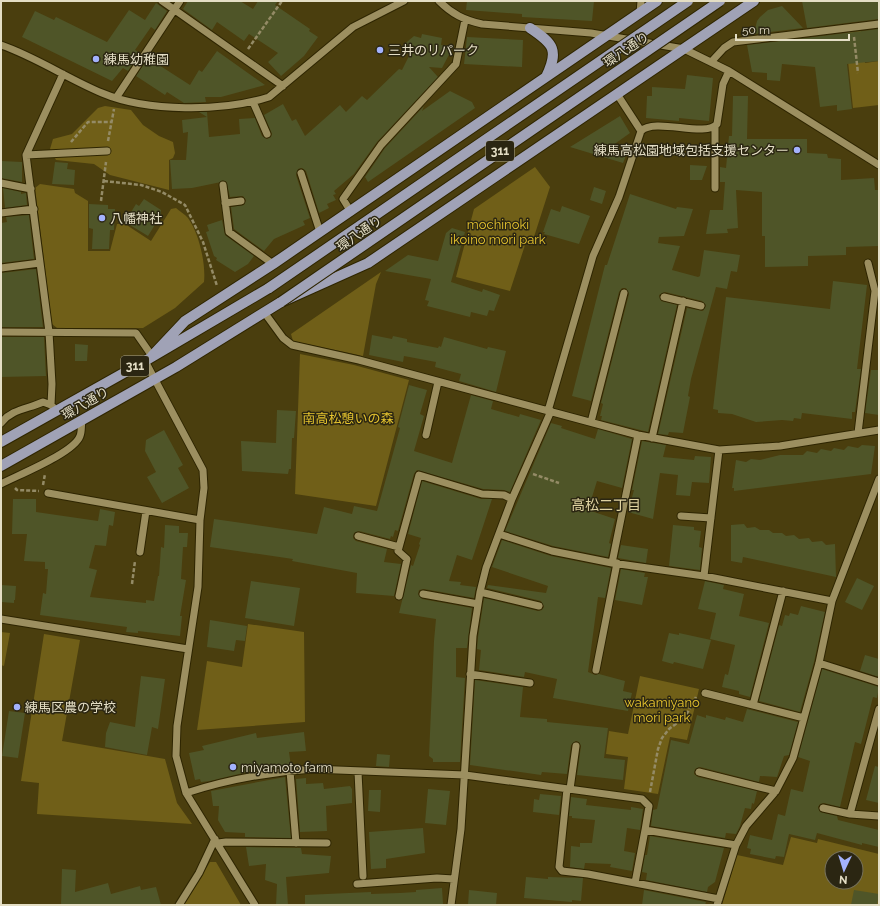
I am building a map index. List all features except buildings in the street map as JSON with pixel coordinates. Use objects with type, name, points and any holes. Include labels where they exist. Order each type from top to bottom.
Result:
[{"type":"main road","name":"311","points":[[149,358],[185,321],[351,212],[657,1]]},
{"type":"main road","name":"環八通り","points":[[1,442],[53,408],[149,358],[268,288],[688,1]]},
{"type":"main road","name":"環八通り","points":[[1,466],[176,367],[281,302],[720,1]]},
{"type":"main road","points":[[281,302],[368,262],[754,1]]},
{"type":"main road","points":[[530,28],[547,39],[554,51],[552,64],[545,79]]},
{"type":"street","points":[[162,1],[283,86]]},
{"type":"street","points":[[116,98],[180,1]]},
{"type":"street","points":[[1,45],[116,98],[175,108],[219,107],[253,102],[269,97],[353,27],[404,1]]},
{"type":"street","points":[[439,1],[449,11],[465,20],[482,24],[608,35],[684,49],[729,71],[879,165]]},
{"type":"street","points":[[640,13],[641,1]]},
{"type":"street","points":[[351,212],[343,199],[381,145],[456,64],[465,20]]},
{"type":"street","points":[[712,62],[724,48],[733,42],[879,24]]},
{"type":"street","points":[[715,188],[715,127],[723,84],[729,71]]},
{"type":"street","points":[[53,408],[49,332],[26,155],[63,74]]},
{"type":"street","points":[[617,94],[641,131]]},
{"type":"street","points":[[253,102],[266,134]]},
{"type":"street","points":[[451,905],[461,828],[473,636],[480,592],[486,568],[512,499],[550,411],[593,256],[618,197],[641,131],[648,126],[697,129],[715,127]]},
{"type":"street","points":[[26,155],[107,151]]},
{"type":"street","points":[[301,173],[320,232]]},
{"type":"street","points":[[1,183],[31,189]]},
{"type":"street","points":[[223,185],[229,232],[273,264]]},
{"type":"street","points":[[225,202],[241,201]]},
{"type":"street","points":[[1,213],[34,209]]},
{"type":"street","points":[[1,268],[40,263]]},
{"type":"street","points":[[858,433],[875,291],[868,263]]},
{"type":"street","points":[[591,422],[624,293]]},
{"type":"street","points":[[664,297],[701,306]]},
{"type":"street","points":[[652,438],[683,301]]},
{"type":"street","points":[[264,312],[283,338],[292,345],[359,360],[652,438],[719,450],[780,446],[879,430]]},
{"type":"street","points":[[1,332],[136,333],[149,358],[154,379],[204,470],[204,488],[200,520],[198,588],[177,726],[176,756],[186,793],[199,816],[217,841],[255,905]]},
{"type":"street","points":[[426,435],[438,382]]},
{"type":"street","points":[[1,423],[6,417],[24,408],[32,408],[42,402],[53,408]]},
{"type":"street","points":[[4,483],[22,473],[31,471],[72,446],[80,437],[82,420]]},
{"type":"street","points":[[596,670],[638,435]]},
{"type":"street","points":[[704,576],[719,450]]},
{"type":"street","points":[[399,596],[407,559],[398,553],[420,475],[482,494],[504,495],[512,499]]},
{"type":"street","points":[[576,746],[569,789],[560,869],[562,871],[635,883],[718,902],[736,845],[746,826],[776,791],[793,758],[819,663],[832,601],[879,479]]},
{"type":"street","points":[[48,494],[200,520]]},
{"type":"street","points":[[140,552],[146,511]]},
{"type":"street","points":[[681,516],[711,518]]},
{"type":"street","points":[[499,534],[552,551],[614,563],[704,576],[832,601]]},
{"type":"street","points":[[358,536],[399,548]]},
{"type":"street","points":[[753,705],[783,591]]},
{"type":"street","points":[[480,592],[540,606]]},
{"type":"street","points":[[423,594],[478,604]]},
{"type":"street","points":[[1,619],[188,649]]},
{"type":"street","points":[[819,663],[879,682]]},
{"type":"street","points":[[470,674],[530,683]]},
{"type":"street","points":[[705,693],[804,718]]},
{"type":"street","points":[[850,814],[879,709]]},
{"type":"street","points":[[186,793],[208,786],[290,771],[312,769],[464,775],[642,799],[649,806],[635,883]]},
{"type":"street","points":[[290,771],[296,843]]},
{"type":"street","points":[[358,772],[363,876]]},
{"type":"street","points":[[699,772],[776,791]]},
{"type":"street","points":[[823,808],[850,814],[879,816]]},
{"type":"street","points":[[645,830],[736,845]]},
{"type":"street","points":[[217,841],[327,843]]},
{"type":"street","points":[[179,905],[217,841]]},
{"type":"street","points":[[357,884],[437,878],[454,879]]},
{"type":"path","points":[[242,57],[282,1]]},
{"type":"path","points":[[852,27],[858,73]]},
{"type":"path","points":[[101,201],[111,122],[116,98]]},
{"type":"path","points":[[61,153],[88,122],[111,122]]},
{"type":"path","points":[[104,181],[141,185],[162,192],[185,204],[203,242],[218,288]]},
{"type":"path","points":[[525,471],[559,483]]},
{"type":"path","points":[[4,483],[17,490],[42,491],[48,494]]},
{"type":"path","points":[[132,584],[136,555],[140,552]]},
{"type":"path","points":[[646,803],[650,793],[658,750],[662,738],[669,729],[684,717],[698,695],[705,693]]},
{"type":"green space","points":[[861,31],[865,63],[879,61],[879,105],[853,108],[845,33]]},
{"type":"green space","points":[[105,106],[131,110],[143,125],[159,136],[173,142],[175,153],[173,158],[169,160],[169,190],[110,175],[94,164],[56,160],[50,149],[53,139],[72,134],[98,108]]},
{"type":"green space","name":"mochinoki ikoino mori park","points":[[535,167],[550,187],[533,240],[527,239],[510,291],[456,277],[474,209]]},
{"type":"green space","points":[[40,184],[74,189],[75,193],[88,201],[88,251],[110,251],[117,224],[125,224],[151,241],[171,209],[176,208],[188,218],[192,224],[203,258],[204,282],[175,308],[143,328],[57,328],[52,324],[35,188]]},
{"type":"green space","points":[[381,272],[376,284],[363,356],[293,341],[291,334]]},
{"type":"green space","name":"南高松憩いの森","points":[[300,354],[354,365],[409,380],[376,506],[295,494]]},
{"type":"green space","points":[[248,624],[304,632],[305,722],[197,730],[207,661],[242,667]]},
{"type":"green space","points":[[1,632],[10,633],[4,666],[1,665]]},
{"type":"green space","points":[[44,634],[80,640],[62,741],[165,759],[177,803],[192,824],[37,814],[39,783],[21,781]]},
{"type":"green space","name":"wakamiyano mori park","points":[[640,676],[699,689],[687,740],[670,737],[658,794],[624,789],[628,757],[606,754],[609,731],[628,734]]},
{"type":"green space","points":[[791,837],[817,843],[818,839],[863,850],[824,850],[824,890],[864,890],[864,850],[879,854],[879,905],[722,905],[737,855],[783,865]]},
{"type":"green space","points":[[210,862],[216,862],[241,905],[184,905]]},
{"type":"place","name":"三井のリパーク","points":[[380,50]]},
{"type":"place","name":"練馬幼稚園","points":[[96,59]]},
{"type":"place","name":"練馬高松園地域包括支援センター","points":[[797,150]]},
{"type":"place","name":"八幡神社","points":[[102,218]]},
{"type":"place","name":"練馬区農の学校","points":[[17,707]]},
{"type":"place","name":"miyamoto farm","points":[[233,767]]},
{"type":"district","name":"高松二丁目","points":[[606,505]]}]
